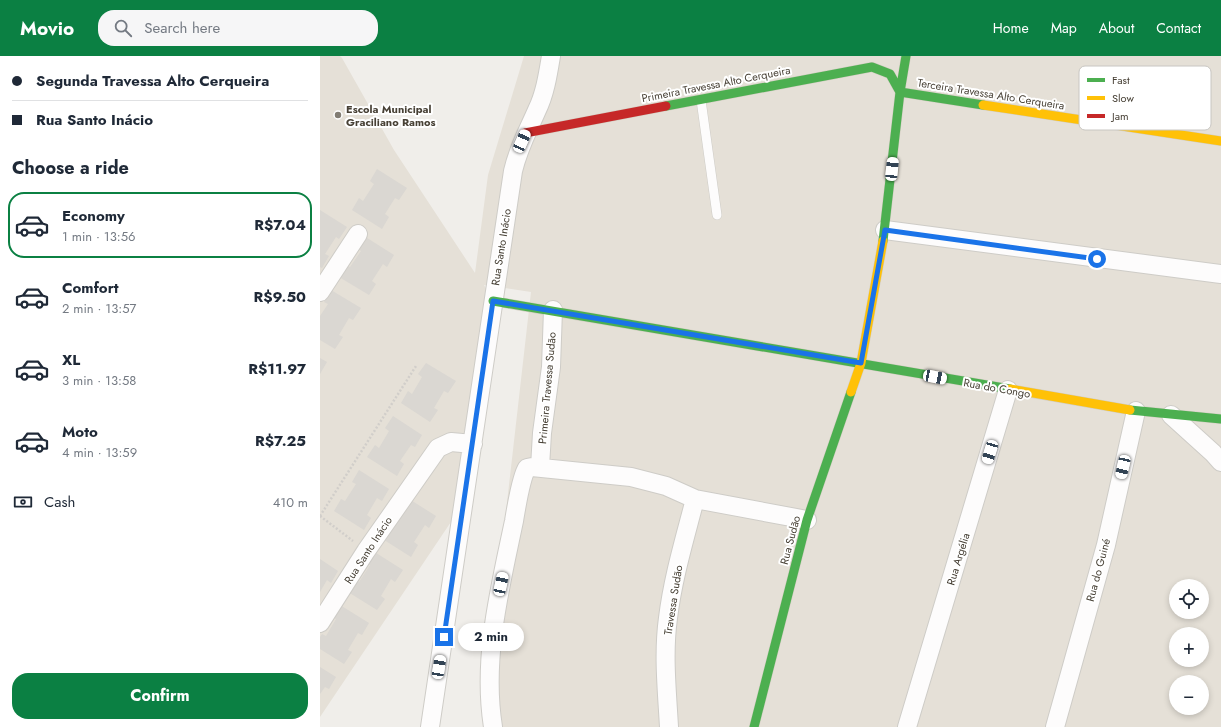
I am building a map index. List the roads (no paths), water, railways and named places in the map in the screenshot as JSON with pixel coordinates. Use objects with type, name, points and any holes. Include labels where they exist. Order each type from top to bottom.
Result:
[{"type":"street","name":"Rua Santo Inácio","points":[[430,727],[513,171],[518,149],[537,110],[543,93],[551,56]]},
{"type":"street","name":"Rua Sudão","points":[[754,727],[807,520],[861,363],[885,230],[900,92],[906,56]]},
{"type":"street","name":"Primeira Travessa Alto Cerqueira","points":[[525,133],[872,67],[890,74],[900,92]]},
{"type":"street","name":"Terceira Travessa Alto Cerqueira","points":[[900,92],[1079,119]]},
{"type":"street","name":"Terceira Travessa Alto Cerqueira","points":[[1154,130],[1221,140]]},
{"type":"street","points":[[885,230],[1221,274]]},
{"type":"street","points":[[320,292],[358,234]]},
{"type":"street","name":"Rua do Congo","points":[[493,301],[553,310],[1136,411],[1221,419]]},
{"type":"street","name":"Primeira Travessa Sudão","points":[[540,467],[542,433],[551,367],[553,310]]},
{"type":"street","name":"Rua Argélia","points":[[907,727],[1008,390]]},
{"type":"street","name":"Rua do Guiné","points":[[1055,727],[1106,545],[1136,411]]},
{"type":"street","points":[[1171,415],[1221,462]]},
{"type":"street","name":"Rua Santo Inácio","points":[[320,623],[366,551],[438,448],[451,442],[473,444]]},
{"type":"street","points":[[494,727],[489,688],[496,609],[524,477],[526,469],[529,467],[631,477],[666,486],[695,499],[807,520]]},
{"type":"street","name":"Travessa Sudão","points":[[669,727],[667,680],[668,619],[674,582],[695,499]]},
{"type":"lane","points":[[701,100],[717,215]]},
{"type":"place","name":"Escola Municipal Graciliano Ramos","points":[[338,115]]}]
